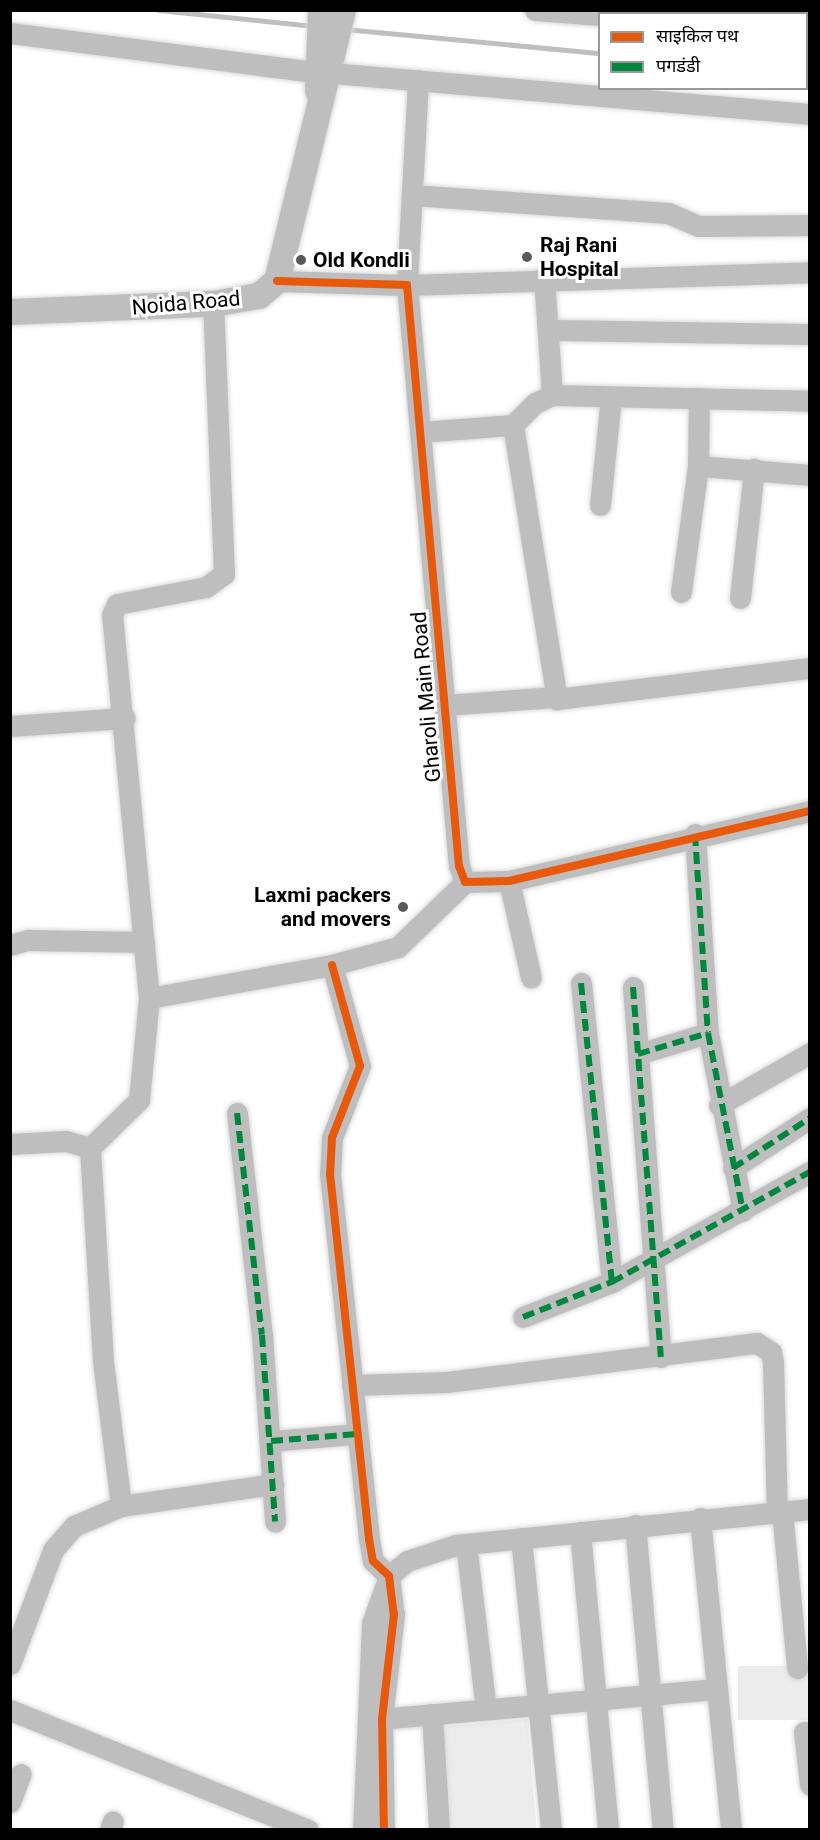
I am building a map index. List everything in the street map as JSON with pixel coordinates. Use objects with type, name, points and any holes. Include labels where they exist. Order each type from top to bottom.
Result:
[{"type":"main road","points":[[277,281],[319,100],[331,14]]},
{"type":"main road","name":"Noida Road","points":[[10,312],[213,304],[259,296],[277,281]]},
{"type":"street","points":[[535,10],[598,15]]},
{"type":"street","points":[[10,33],[325,62],[418,80],[810,114]]},
{"type":"street","name":"Gharoli Main Road","points":[[418,80],[407,285],[459,866],[465,882]]},
{"type":"street","points":[[412,195],[668,213],[698,226],[810,225]]},
{"type":"street","points":[[277,281],[407,285],[544,277],[810,272]]},
{"type":"street","points":[[544,277],[552,395]]},
{"type":"street","points":[[121,1506],[103,1361],[90,1148],[139,1100],[149,998],[125,718],[113,609],[123,602],[206,587],[224,574],[213,304]]},
{"type":"street","points":[[548,330],[810,334]]},
{"type":"street","points":[[421,432],[513,425],[535,403],[552,395],[810,400]]},
{"type":"street","points":[[600,505],[611,396]]},
{"type":"street","points":[[681,592],[698,466],[699,398]]},
{"type":"street","points":[[513,425],[555,697]]},
{"type":"street","points":[[698,466],[810,474]]},
{"type":"street","points":[[740,598],[754,469]]},
{"type":"street","points":[[445,705],[555,697],[810,668]]},
{"type":"street","points":[[10,726],[125,718]]},
{"type":"street","points":[[149,998],[332,965],[406,944],[465,882],[510,881],[695,834],[810,811]]},
{"type":"street","points":[[695,834],[708,1033],[719,1106],[743,1211]]},
{"type":"street","points":[[510,881],[531,978]]},
{"type":"street","points":[[10,945],[28,940],[144,942]]},
{"type":"street","points":[[332,965],[359,1053],[329,1156],[371,1550],[388,1576],[394,1614],[374,1719],[363,1830]]},
{"type":"street","points":[[582,983],[612,1282]]},
{"type":"street","points":[[633,987],[662,1357]]},
{"type":"street","points":[[638,1054],[708,1033]]},
{"type":"street","points":[[719,1106],[810,1053]]},
{"type":"street","points":[[237,1113],[271,1441],[275,1522]]},
{"type":"street","points":[[733,1168],[810,1118]]},
{"type":"street","points":[[10,1144],[66,1141],[90,1148]]},
{"type":"street","points":[[523,1317],[612,1282],[810,1172]]},
{"type":"street","points":[[352,1385],[447,1382],[662,1357],[756,1343],[771,1352],[780,1511],[796,1668]]},
{"type":"street","points":[[271,1441],[357,1434]]},
{"type":"street","points":[[10,1664],[54,1551],[79,1522],[121,1506],[273,1484]]},
{"type":"street","points":[[388,1576],[424,1552],[466,1544],[700,1518],[810,1509]]},
{"type":"street","points":[[700,1518],[731,1830]]},
{"type":"street","points":[[635,1525],[663,1830]]},
{"type":"street","points":[[580,1532],[608,1830]]},
{"type":"street","points":[[520,1538],[550,1830]]},
{"type":"street","points":[[466,1544],[486,1709]]},
{"type":"street","points":[[374,1719],[717,1689]]},
{"type":"street","points":[[10,1710],[308,1830]]},
{"type":"street","points":[[432,1714],[439,1830]]},
{"type":"street","points":[[374,1719],[384,1830]]},
{"type":"street","points":[[804,1732],[810,1785]]},
{"type":"street","points":[[10,1802],[21,1774]]},
{"type":"shaded area","points":[[738,1666],[809,1666],[809,1720],[738,1720]]},
{"type":"shaded area","points":[[527,1719],[537,1829],[445,1830],[436,1727]]},
{"type":"waterway","points":[[159,10],[313,26]]},
{"type":"waterway","points":[[345,29],[598,53]]},
{"type":"marked path","points":[[695,834],[708,1033],[743,1211]]},
{"type":"marked path","points":[[581,983],[612,1282]]},
{"type":"marked path","points":[[633,987],[661,1357]]},
{"type":"marked path","points":[[638,1054],[708,1033]]},
{"type":"marked path","points":[[237,1113],[262,1335],[275,1522]]},
{"type":"marked path","points":[[733,1168],[810,1118]]},
{"type":"marked path","points":[[523,1317],[612,1282],[810,1172]]},
{"type":"marked path","points":[[271,1441],[357,1434]]},
{"type":"cycle path","points":[[277,281],[407,285],[459,866],[465,882],[509,881],[810,811]]},
{"type":"cycle path","points":[[332,965],[360,1066],[332,1138],[330,1174],[369,1539],[373,1561],[389,1576],[394,1614],[382,1719],[384,1830]]},
{"type":"place","name":"Raj Rani Hospital","points":[[527,257]]},
{"type":"place","name":"Old Kondli","points":[[301,260]]},
{"type":"place","name":"Laxmi packers and movers","points":[[403,907]]}]
